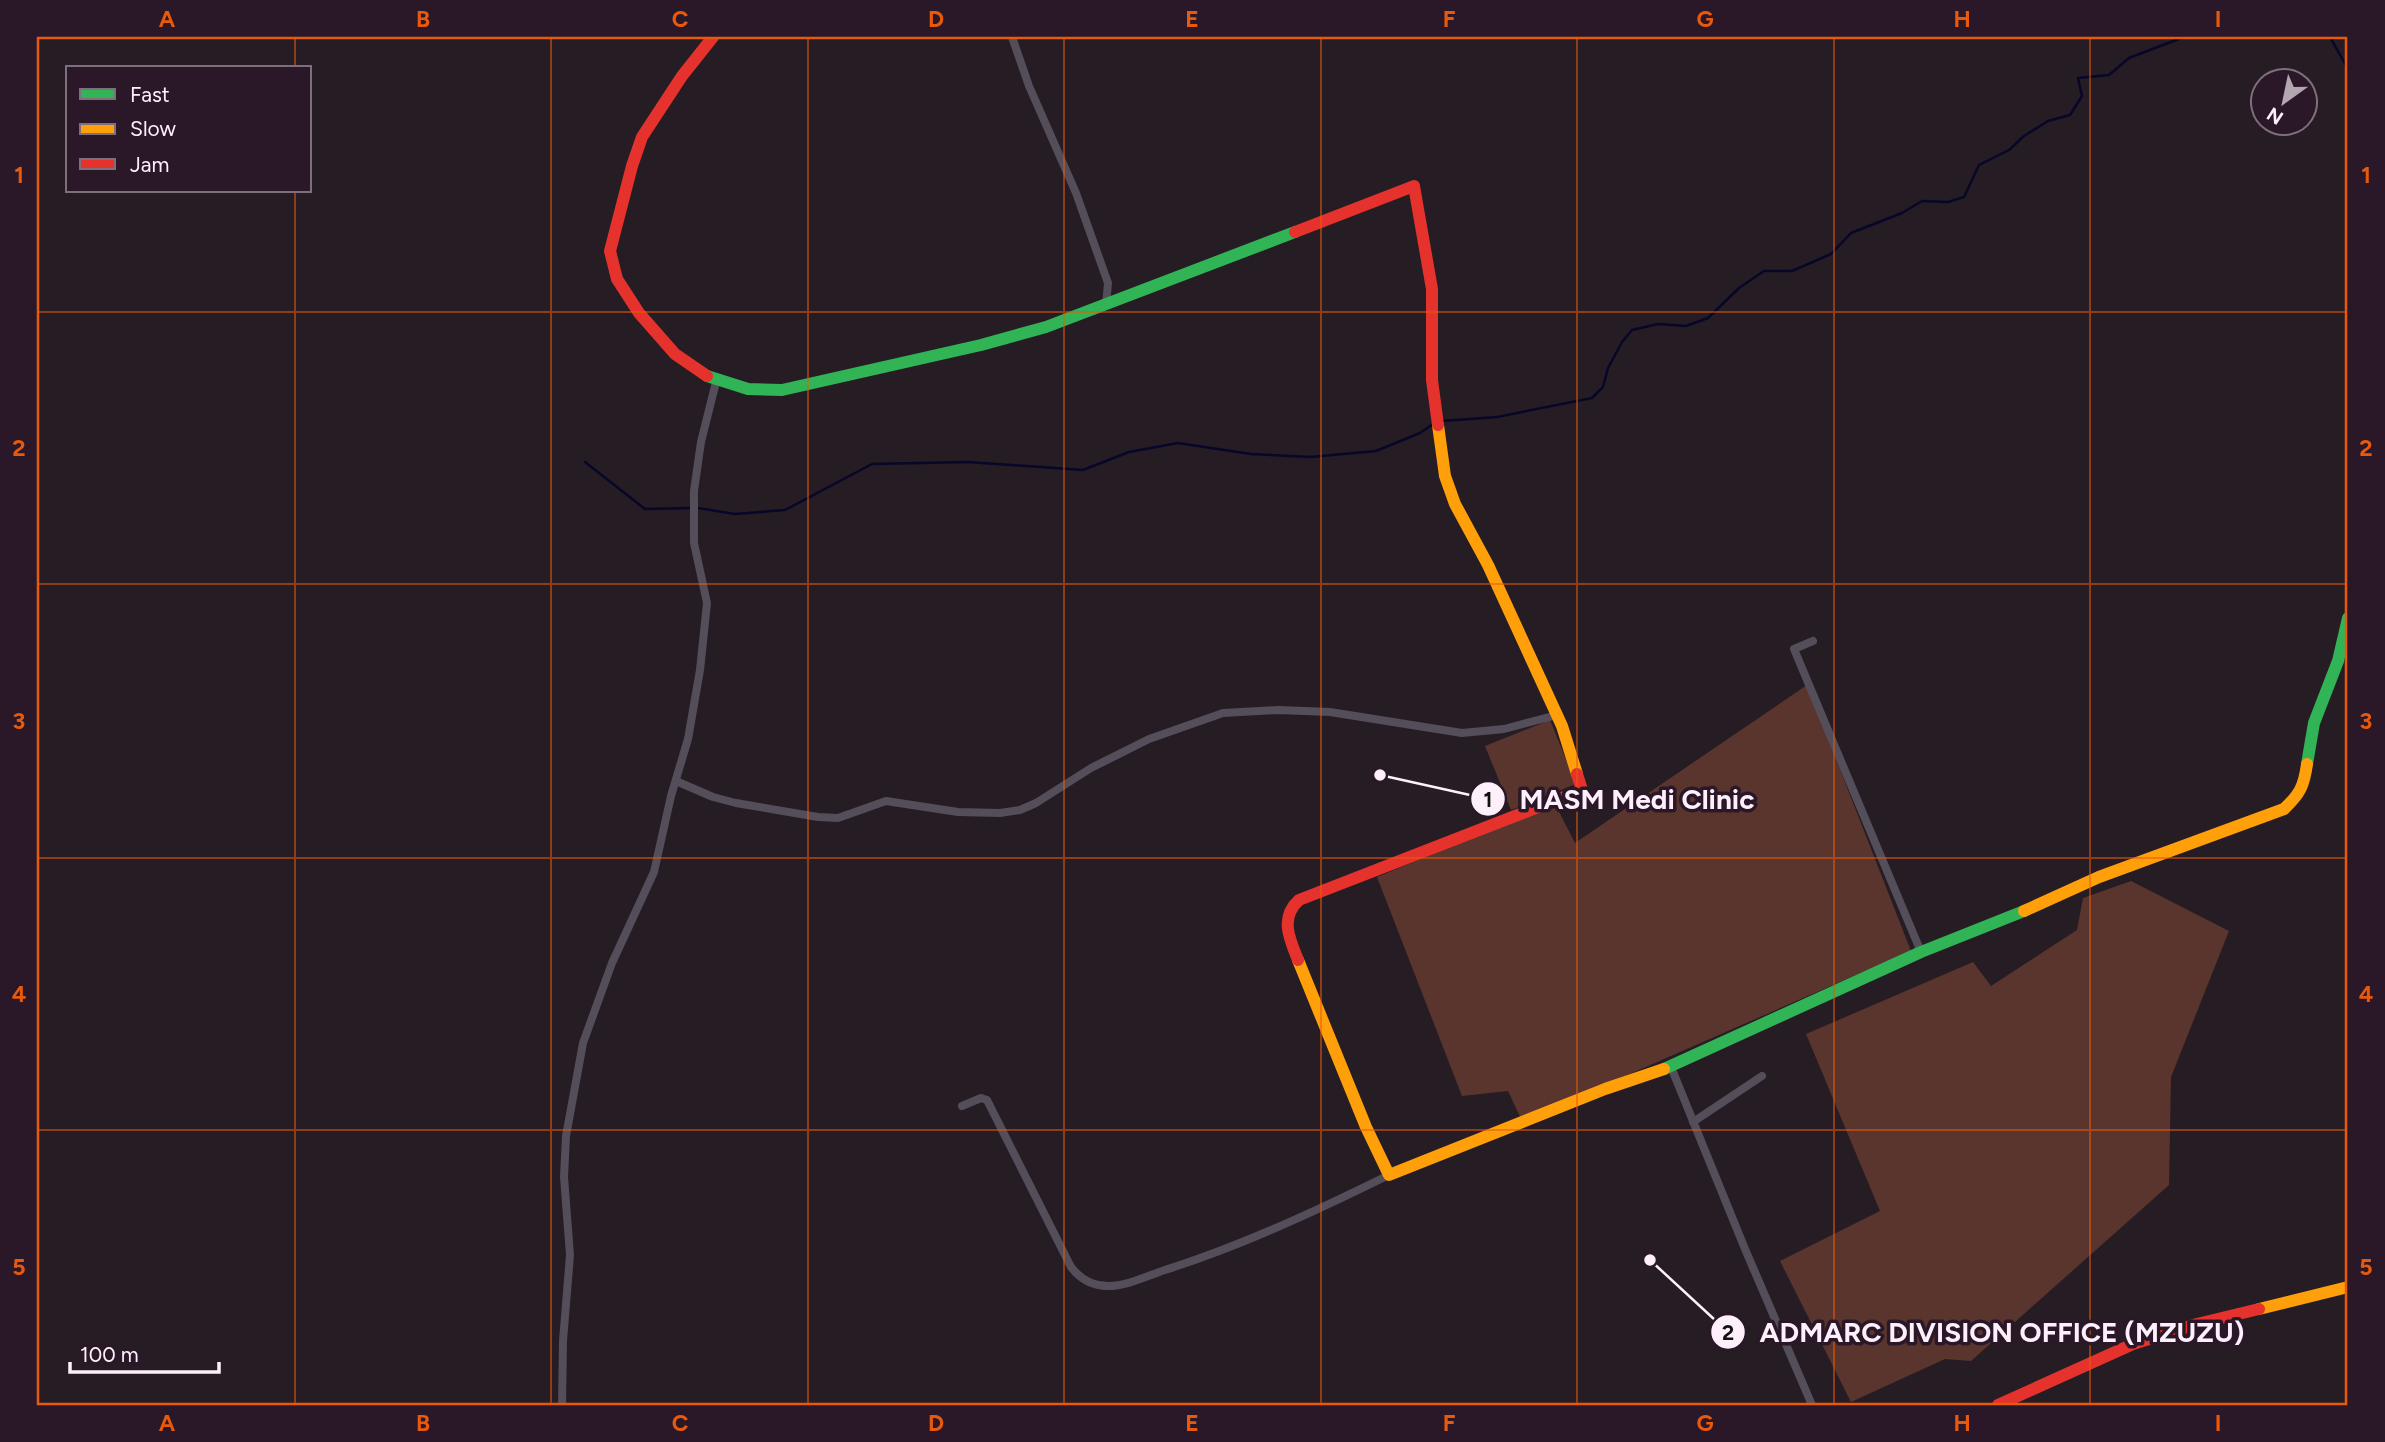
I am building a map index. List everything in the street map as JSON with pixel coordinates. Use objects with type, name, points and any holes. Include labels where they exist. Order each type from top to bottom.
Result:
[{"type":"main road","points":[[713,37],[691,64],[641,139],[628,178],[610,256],[616,275],[642,319],[668,348],[694,369],[716,382],[747,390],[782,390],[1004,339],[1106,304],[1414,186],[1432,289],[1432,380],[1445,476],[1455,504],[1489,565],[1557,715],[1582,790],[1304,897],[1295,902],[1289,912],[1288,935],[1366,1127],[1389,1175],[1605,1089],[1671,1067],[1921,952],[2099,877],[2284,808],[2297,797],[2304,783],[2314,723],[2338,661],[2348,618]]},
{"type":"main road","points":[[1998,1405],[2133,1345],[2197,1324],[2348,1287]]},
{"type":"street","points":[[1012,37],[1029,86],[1076,193],[1105,272],[1109,290],[1106,304]]},
{"type":"street","points":[[562,1405],[563,1341],[570,1255],[565,1149],[574,1082],[583,1043],[612,962],[654,872],[688,739],[706,626],[707,603],[694,543],[693,510],[699,452],[716,382]]},
{"type":"street","points":[[1813,641],[1794,649],[1921,952]]},
{"type":"street","points":[[676,781],[713,797],[736,803],[818,817],[838,818],[886,802],[938,810],[1000,813],[1020,810],[1036,803],[1091,768],[1149,738],[1223,713],[1278,710],[1330,712],[1462,733],[1504,729],[1557,715]]},
{"type":"street","points":[[1671,1067],[1812,1405]]},
{"type":"street","points":[[1693,1122],[1762,1076]]},
{"type":"street","points":[[962,1106],[981,1098],[987,1100],[1071,1267],[1081,1278],[1100,1285],[1120,1285],[1203,1258],[1295,1221],[1389,1175]]},
{"type":"shaded area","points":[[1807,685],[1911,951],[1522,1121],[1508,1091],[1462,1096],[1377,877],[1555,804],[1575,843]]},
{"type":"shaded area","points":[[1550,720],[1576,784],[1511,810],[1485,746]]},
{"type":"shaded area","points":[[2131,881],[2229,931],[2171,1077],[2169,1185],[1971,1361],[1945,1359],[1851,1402],[1780,1261],[1880,1211],[1806,1034],[1973,962],[1991,986],[2077,930],[2083,898]]},
{"type":"waterway","points":[[1442,421],[1497,417],[1592,398],[1603,387],[1608,368],[1632,330],[1658,324],[1686,326],[1708,318],[1739,288],[1764,271],[1792,271],[1831,254],[1851,233],[1902,213],[1922,201],[1948,202],[1964,197],[1979,165],[2009,150],[2024,136],[2048,121],[2070,115],[2082,96],[2078,78],[2109,75],[2129,58],[2184,37]]},
{"type":"waterway","points":[[2330,37],[2348,69]]},
{"type":"waterway","points":[[698,508],[735,514],[785,510],[872,464],[968,462],[1083,470],[1129,452],[1178,443],[1251,454],[1311,457],[1376,451],[1420,433],[1433,424]]},
{"type":"waterway","points":[[585,462],[645,509],[691,508]]},
{"type":"traffic: fast","points":[[707,376],[748,389],[782,390],[981,345],[1046,327],[1295,232]]},
{"type":"traffic: fast","points":[[2307,764],[2314,723],[2338,661],[2348,618]]},
{"type":"traffic: fast","points":[[1664,1069],[1921,952],[2024,911]]},
{"type":"traffic: slow","points":[[1438,425],[1445,476],[1455,504],[1488,565],[1562,726],[1577,774]]},
{"type":"traffic: slow","points":[[2024,911],[2099,877],[2284,809],[2300,789],[2307,764]]},
{"type":"traffic: slow","points":[[1298,960],[1366,1127],[1389,1175],[1605,1089],[1664,1069]]},
{"type":"traffic: slow","points":[[2259,1309],[2348,1287]]},
{"type":"traffic: jam","points":[[707,376],[675,354],[639,313],[617,279],[610,251],[642,137],[682,76],[713,37]]},
{"type":"traffic: jam","points":[[1295,232],[1414,186],[1432,289],[1432,380],[1438,425]]},
{"type":"traffic: jam","points":[[1298,960],[1288,922],[1289,914],[1299,900],[1582,790],[1577,774]]},
{"type":"traffic: jam","points":[[1998,1405],[2133,1344],[2197,1324],[2259,1309]]},
{"type":"place","name":"MASM Medi Clinic","points":[[1380,775]]},
{"type":"place","name":"ADMARC DIVISION OFFICE (MZUZU)","points":[[1650,1260]]}]
